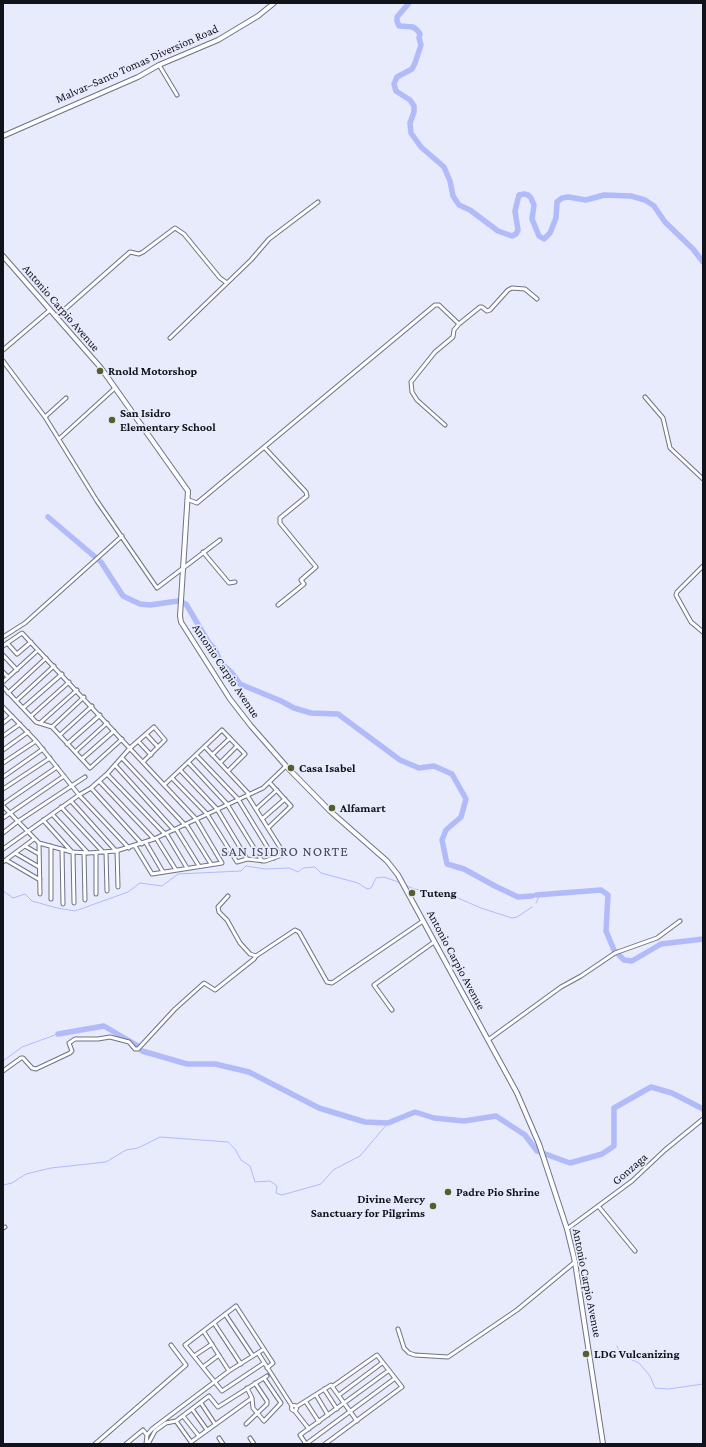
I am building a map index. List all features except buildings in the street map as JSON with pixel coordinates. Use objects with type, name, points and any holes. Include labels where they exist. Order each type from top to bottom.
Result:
[{"type":"street","name":"Malvar–Santo Tomas Diversion Road","points":[[3,136],[138,77],[159,65],[240,28],[274,3]]},
{"type":"street","points":[[159,65],[177,95]]},
{"type":"street","points":[[170,338],[227,284],[269,239],[318,202]]},
{"type":"street","points":[[56,317],[130,252],[139,254],[143,252],[175,228],[184,234],[220,278],[227,284]]},
{"type":"street","name":"Antonio Carpio Avenue","points":[[3,256],[115,388],[180,477],[188,491],[189,500],[181,622],[230,699],[286,766],[330,811],[387,862],[398,875],[517,1093],[540,1144],[543,1160],[567,1229],[575,1262],[603,1444]]},
{"type":"street","points":[[446,425],[417,400],[412,392],[411,382],[435,352],[453,337],[454,330],[459,324],[480,307],[482,306],[487,311],[490,310],[508,290],[512,288],[525,289],[537,299]]},
{"type":"street","points":[[189,500],[197,503],[435,305],[439,305],[459,324]]},
{"type":"street","points":[[3,350],[50,310]]},
{"type":"street","points":[[4,363],[45,417],[97,501],[157,588],[220,540]]},
{"type":"street","points":[[59,439],[115,388]]},
{"type":"street","points":[[645,396],[663,418],[670,448],[703,479]]},
{"type":"street","points":[[45,417],[66,398]]},
{"type":"street","points":[[264,447],[306,492],[307,496],[280,518],[280,523],[316,567],[301,580],[304,584],[278,605]]},
{"type":"street","points":[[3,637],[25,623],[122,536]]},
{"type":"street","points":[[203,552],[229,583],[235,582]]},
{"type":"street","points":[[703,566],[677,592],[676,595],[691,622],[703,632]]},
{"type":"street","points":[[3,646],[21,632],[84,697],[196,819],[223,862],[151,873],[134,846]]},
{"type":"street","points":[[7,643],[17,654],[31,642]]},
{"type":"street","points":[[3,682],[38,650]]},
{"type":"street","points":[[3,655],[17,670]]},
{"type":"street","points":[[8,692],[46,658]]},
{"type":"street","points":[[16,700],[54,666]]},
{"type":"street","points":[[3,672],[8,677]]},
{"type":"street","points":[[23,708],[62,674]]},
{"type":"street","points":[[31,716],[69,682]]},
{"type":"street","points":[[3,688],[31,716],[40,723],[52,727],[90,768],[122,739]]},
{"type":"street","points":[[40,723],[77,690]]},
{"type":"street","points":[[52,727],[84,697]]},
{"type":"street","points":[[60,735],[92,706]]},
{"type":"street","points":[[3,708],[28,732],[79,795],[129,848]]},
{"type":"street","points":[[67,744],[100,715]]},
{"type":"street","points":[[3,723],[12,716]]},
{"type":"street","points":[[75,752],[107,723]]},
{"type":"street","points":[[3,736],[20,724]]},
{"type":"street","points":[[3,849],[91,788],[107,774],[130,748],[154,727],[165,738],[143,762]]},
{"type":"street","points":[[164,785],[222,730],[245,754],[228,771]]},
{"type":"street","points":[[82,759],[114,731]]},
{"type":"street","points":[[3,750],[28,732]]},
{"type":"street","points":[[146,734],[158,747]]},
{"type":"street","points":[[212,755],[230,738]]},
{"type":"street","points":[[3,763],[36,741]]},
{"type":"street","points":[[138,741],[151,755]]},
{"type":"street","points":[[220,763],[237,746]]},
{"type":"street","points":[[172,778],[207,814],[236,861],[247,859],[262,861],[282,855],[283,852],[248,794],[205,747]]},
{"type":"street","points":[[3,776],[43,749]]},
{"type":"street","points":[[196,755],[238,799],[274,858]]},
{"type":"street","points":[[3,789],[50,758]]},
{"type":"street","points":[[122,758],[185,824],[211,864]]},
{"type":"street","points":[[188,762],[227,804],[262,861]]},
{"type":"street","points":[[115,765],[175,829],[199,866]]},
{"type":"street","points":[[57,767],[3,805],[26,832],[39,844],[72,852],[86,853],[129,848],[155,839],[270,783],[286,766]]},
{"type":"street","points":[[180,770],[217,809],[247,859]]},
{"type":"street","points":[[107,774],[166,834],[187,868]]},
{"type":"street","points":[[3,818],[64,776]]},
{"type":"street","points":[[3,833],[85,777]]},
{"type":"street","points":[[99,781],[155,839],[176,870]]},
{"type":"street","points":[[268,828],[290,808],[290,805],[270,783]]},
{"type":"street","points":[[91,788],[144,843],[163,872]]},
{"type":"street","points":[[256,809],[277,790]]},
{"type":"street","points":[[262,819],[285,799]]},
{"type":"street","points":[[71,801],[117,850],[118,887]]},
{"type":"street","points":[[62,807],[104,852],[107,891]]},
{"type":"street","points":[[52,814],[86,853],[85,900]]},
{"type":"street","points":[[43,820],[72,852],[74,903]]},
{"type":"street","points":[[34,839],[4,861],[40,880]]},
{"type":"street","points":[[39,844],[40,894]]},
{"type":"street","points":[[25,846],[39,854]]},
{"type":"street","points":[[50,846],[51,899]]},
{"type":"street","points":[[62,849],[63,904]]},
{"type":"street","points":[[96,852],[96,894]]},
{"type":"street","points":[[15,853],[39,866]]},
{"type":"street","points":[[228,896],[218,907],[219,912],[227,920],[240,943],[250,954],[256,956]]},
{"type":"street","points":[[3,1071],[21,1058],[24,1058],[32,1068],[36,1069],[70,1053],[72,1051],[69,1043],[75,1039],[98,1039],[110,1037],[129,1042],[137,1049],[175,1009],[204,983],[216,990],[256,956],[295,930],[299,932],[327,982],[332,983],[423,921]]},
{"type":"street","points":[[488,1040],[561,987],[581,976],[615,953],[657,938],[680,921]]},
{"type":"street","points":[[392,1010],[374,985],[434,942]]},
{"type":"street","name":"Gonzaga","points":[[567,1229],[637,1177],[665,1150],[703,1119]]},
{"type":"street","points":[[598,1207],[635,1251]]},
{"type":"street","points":[[398,1329],[404,1348],[409,1353],[415,1355],[448,1357],[517,1310],[575,1262]]},
{"type":"street","points":[[264,1363],[222,1391],[186,1345],[236,1306],[273,1362],[267,1368]]},
{"type":"street","points":[[225,1314],[253,1356]]},
{"type":"street","points":[[214,1323],[241,1364]]},
{"type":"street","points":[[204,1332],[229,1371]]},
{"type":"street","points":[[194,1356],[212,1344]]},
{"type":"street","points":[[94,1444],[186,1365],[171,1345]]},
{"type":"street","points":[[147,1435],[152,1429],[215,1381],[264,1349]]},
{"type":"street","points":[[258,1353],[292,1406],[291,1409],[295,1409],[309,1429]]},
{"type":"street","points":[[203,1367],[219,1355]]},
{"type":"street","points":[[295,1409],[331,1385],[334,1386],[376,1355],[402,1387],[325,1444]]},
{"type":"street","points":[[339,1395],[382,1363]]},
{"type":"street","points":[[388,1371],[300,1435],[306,1444],[394,1379]]},
{"type":"street","points":[[147,1444],[155,1431],[166,1423],[176,1421],[209,1396],[218,1407],[247,1388],[265,1377],[281,1403],[264,1422],[253,1408],[252,1398],[247,1388]]},
{"type":"street","points":[[246,1424],[258,1414],[267,1401],[255,1383]]},
{"type":"street","points":[[334,1386],[357,1421]]},
{"type":"street","points":[[324,1390],[337,1409]]},
{"type":"street","points":[[316,1395],[328,1415]]},
{"type":"street","points":[[176,1421],[191,1442],[252,1398]]},
{"type":"street","points":[[306,1402],[319,1422]]},
{"type":"street","points":[[201,1403],[215,1424]]},
{"type":"street","points":[[192,1409],[207,1430]]},
{"type":"street","points":[[183,1416],[199,1436]]},
{"type":"street","points":[[126,1444],[143,1430],[147,1435],[147,1444]]},
{"type":"street","points":[[219,1438],[223,1444]]},
{"type":"street","points":[[250,1438],[254,1444]]},
{"type":"waterway","points":[[409,3],[397,17],[397,21],[399,26],[413,27],[417,30],[420,34],[419,38],[421,45],[412,69],[397,77],[394,84],[396,91],[410,100],[414,106],[414,112],[410,123],[411,133],[421,147],[444,167],[450,181],[453,196],[459,205],[470,210],[498,231],[512,236],[516,234],[518,230],[515,211],[519,195],[528,195],[534,205],[532,219],[539,236],[544,239],[550,233],[556,218],[557,202],[562,198],[568,197],[586,200],[604,195],[631,196],[645,200],[654,206],[665,222],[693,249],[703,262]]},
{"type":"waterway","points":[[48,517],[101,562],[123,596],[140,604],[150,605],[178,601],[186,604],[209,643],[215,649],[221,663],[231,672],[240,684],[294,708],[311,713],[338,714],[400,760],[419,768],[434,766],[452,774],[466,799],[461,817],[446,830],[442,840],[447,864],[464,869],[518,897],[532,896]]},
{"type":"waterway","points":[[3,891],[13,898],[25,894],[32,901],[75,911],[128,892],[140,883],[162,886],[178,874],[241,871],[246,866],[265,869],[289,868],[298,872],[303,868],[315,867],[321,873],[358,883],[367,889],[371,888],[376,878],[384,877],[401,883]]},
{"type":"waterway","points":[[405,885],[414,889],[444,892],[481,908],[512,918],[517,917],[532,907]]},
{"type":"waterway","points":[[536,895],[601,890],[608,895],[606,931],[614,950],[624,960],[632,961],[661,944],[703,939]]},
{"type":"waterway","points":[[536,903],[540,894]]},
{"type":"waterway","points":[[58,1034],[104,1026],[138,1046]]},
{"type":"waterway","points":[[3,1061],[22,1047],[58,1034]]},
{"type":"waterway","points":[[142,1051],[187,1064],[215,1064],[249,1072],[319,1108],[365,1122],[388,1123],[415,1112],[434,1118],[464,1121],[496,1116],[525,1135],[537,1151],[570,1163],[602,1154],[614,1146],[614,1108],[651,1087],[672,1093],[703,1109]]},
{"type":"waterway","points":[[3,1185],[12,1183],[26,1174],[51,1168],[106,1162],[126,1150],[138,1148],[160,1137],[228,1142],[235,1149],[241,1160],[250,1166],[255,1182],[270,1181],[277,1186],[276,1193],[282,1195],[321,1184],[333,1170],[360,1156],[388,1123]]},
{"type":"waterway","points":[[617,1346],[618,1349],[628,1358],[639,1363],[650,1376],[655,1388],[668,1389],[703,1384]]},
{"type":"place","name":"Rnold Motorshop","points":[[100,371]]},
{"type":"place","name":"San Isidro Elementary School","points":[[112,420]]},
{"type":"place","name":"Casa Isabel","points":[[291,768]]},
{"type":"place","name":"Alfamart","points":[[332,808]]},
{"type":"place","name":"Tuteng","points":[[412,893]]},
{"type":"place","name":"Padre Pio Shrine","points":[[448,1192]]},
{"type":"place","name":"Divine Mercy Sanctuary for Pilgrims","points":[[433,1206]]},
{"type":"place","name":"LDG Vulcanizing","points":[[586,1354]]},
{"type":"district","name":"SAN ISIDRO NORTE","points":[[285,852]]}]
